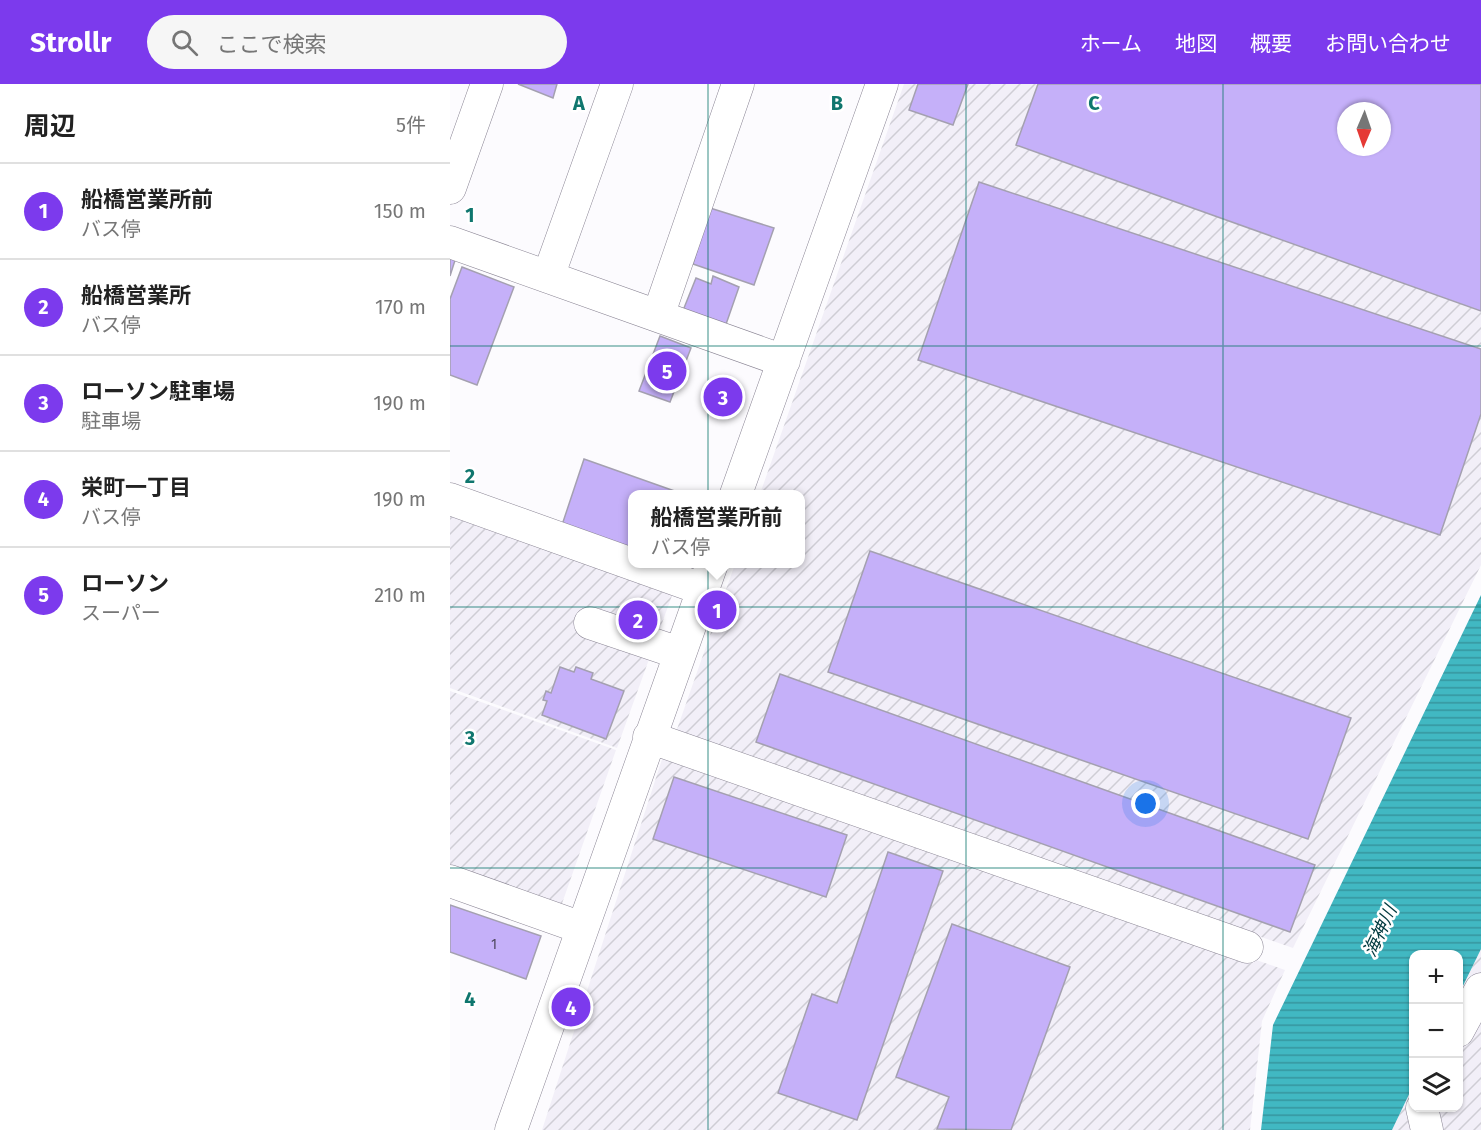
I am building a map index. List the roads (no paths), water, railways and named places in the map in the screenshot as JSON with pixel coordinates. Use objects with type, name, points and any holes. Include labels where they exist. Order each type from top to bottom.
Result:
[{"type":"street","points":[[450,188],[487,84]]},
{"type":"street","points":[[548,277],[617,84]]},
{"type":"street","points":[[658,316],[738,84]]},
{"type":"street","points":[[738,490],[882,84]]},
{"type":"street","points":[[450,242],[784,361]]},
{"type":"street","points":[[450,499],[628,552]]},
{"type":"street","points":[[511,1130],[707,576],[680,568]]},
{"type":"street","points":[[590,623],[679,653]]},
{"type":"street","points":[[649,737],[1246,947]]},
{"type":"street","points":[[450,881],[582,928]]},
{"type":"street","points":[[1463,1022],[1481,989]]},
{"type":"street","points":[[1423,1112],[1427,1130]]},
{"type":"water","name":"海神川","points":[[1481,595],[1481,949],[1463,986],[1463,950],[1409,950],[1409,1094],[1392,1130],[1261,1130],[1273,1025]]},
{"type":"place","name":"ローソン","points":[[667,371]]},
{"type":"place","name":"ローソン駐車場","points":[[723,397]]},
{"type":"place","name":"船橋営業所前","points":[[717,610]]},
{"type":"place","name":"船橋営業所","points":[[638,620]]},
{"type":"place","name":"栄町一丁目","points":[[571,1007]]}]
